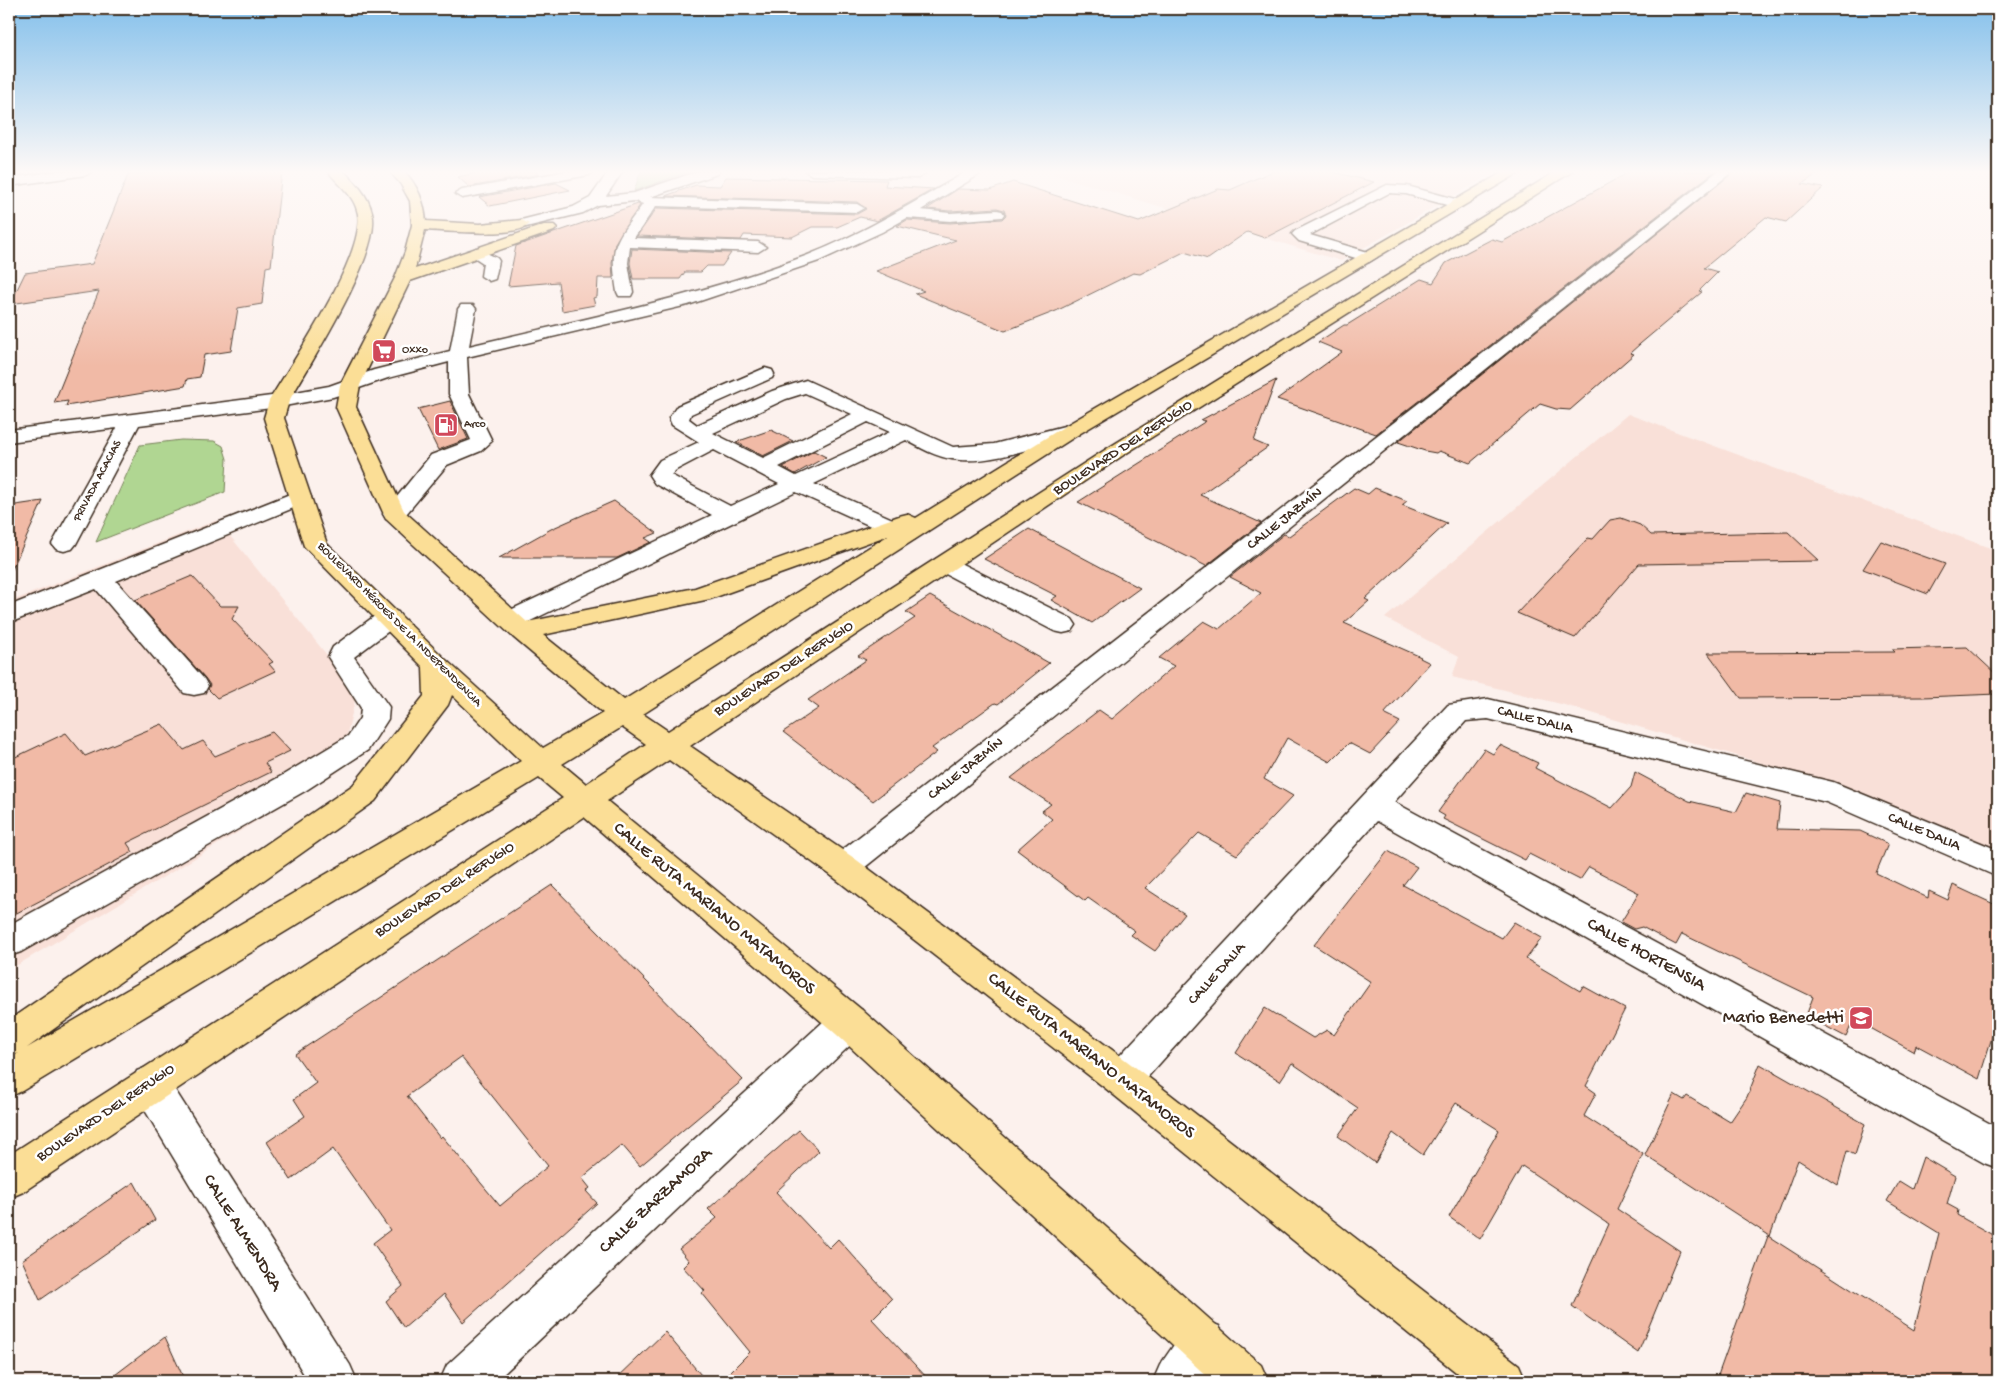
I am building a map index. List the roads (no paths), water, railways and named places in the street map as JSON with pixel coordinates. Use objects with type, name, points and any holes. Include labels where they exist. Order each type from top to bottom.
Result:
[{"type":"main road","points":[[277,410],[340,292],[362,245],[364,236]]},
{"type":"main road","points":[[417,236],[413,252],[403,278],[350,385],[346,407],[394,514],[517,626],[623,714]]},
{"type":"main road","points":[[403,278],[526,236]]},
{"type":"main road","points":[[517,626],[701,594],[898,530],[949,507],[1072,430],[1404,236]]},
{"type":"main road","name":"BOULEVARD DEL REFUGIO","points":[[9,1178],[1115,452],[1462,236]]},
{"type":"main road","name":"BOULEVARD HÉROES DE LA INDEPENDENCIA","points":[[277,410],[300,497],[316,546],[436,665],[583,800]]},
{"type":"main road","points":[[9,1079],[623,714],[898,530]]},
{"type":"main road","points":[[9,1040],[364,793],[438,698],[436,665]]},
{"type":"main road","name":"CALLE RUTA MARIANO MATAMOROS","points":[[623,714],[843,866],[1122,1079],[1503,1381]]},
{"type":"main road","name":"CALLE RUTA MARIANO MATAMOROS","points":[[583,800],[849,1022],[1245,1381]]},
{"type":"street","points":[[625,292],[620,262],[623,242],[627,236]]},
{"type":"street","points":[[9,455],[121,438],[277,410],[381,374],[682,301],[813,258],[862,236]]},
{"type":"street","points":[[1303,236],[1309,240],[1369,257]]},
{"type":"street","name":"CALLE JAZMÍN","points":[[843,866],[1644,236]]},
{"type":"street","points":[[623,242],[758,247]]},
{"type":"street","points":[[476,253],[491,261],[489,276]]},
{"type":"street","points":[[394,514],[439,460],[446,455],[474,446],[482,440],[459,394],[458,354],[466,309]]},
{"type":"street","points":[[765,374],[684,410],[679,421],[706,438],[796,484],[898,530]]},
{"type":"street","points":[[729,515],[660,475],[668,465],[706,438],[778,395],[806,386],[954,454],[992,450],[1072,430]]},
{"type":"street","points":[[9,436],[132,419],[346,407]]},
{"type":"street","points":[[762,467],[868,414]]},
{"type":"street","name":"PRIVADA ACACIAS","points":[[64,544],[132,419]]},
{"type":"street","points":[[517,626],[729,515],[907,432]]},
{"type":"street","points":[[9,615],[300,497]]},
{"type":"street","points":[[944,564],[1063,624]]},
{"type":"street","points":[[101,579],[194,686]]},
{"type":"street","points":[[9,942],[294,783],[358,743],[374,719],[375,707],[341,657],[342,653],[389,618]]},
{"type":"street","name":"CALLE DALIA","points":[[1122,1079],[1458,712],[1488,708],[1833,794],[1998,864]]},
{"type":"street","name":"CALLE HORTENSIA","points":[[1372,804],[1998,1149]]},
{"type":"street","name":"CALLE ZARZAMORA","points":[[463,1381],[849,1022]]},
{"type":"street","name":"CALLE ALMENDRA","points":[[150,1084],[334,1381]]},
{"type":"street","points":[[1176,1381],[1203,1342]]},
{"type":"place","name":"Oxxo","points":[[384,351]]},
{"type":"place","name":"Arco","points":[[446,425]]},
{"type":"place","name":"Mario Benedetti","points":[[1861,1018]]}]
